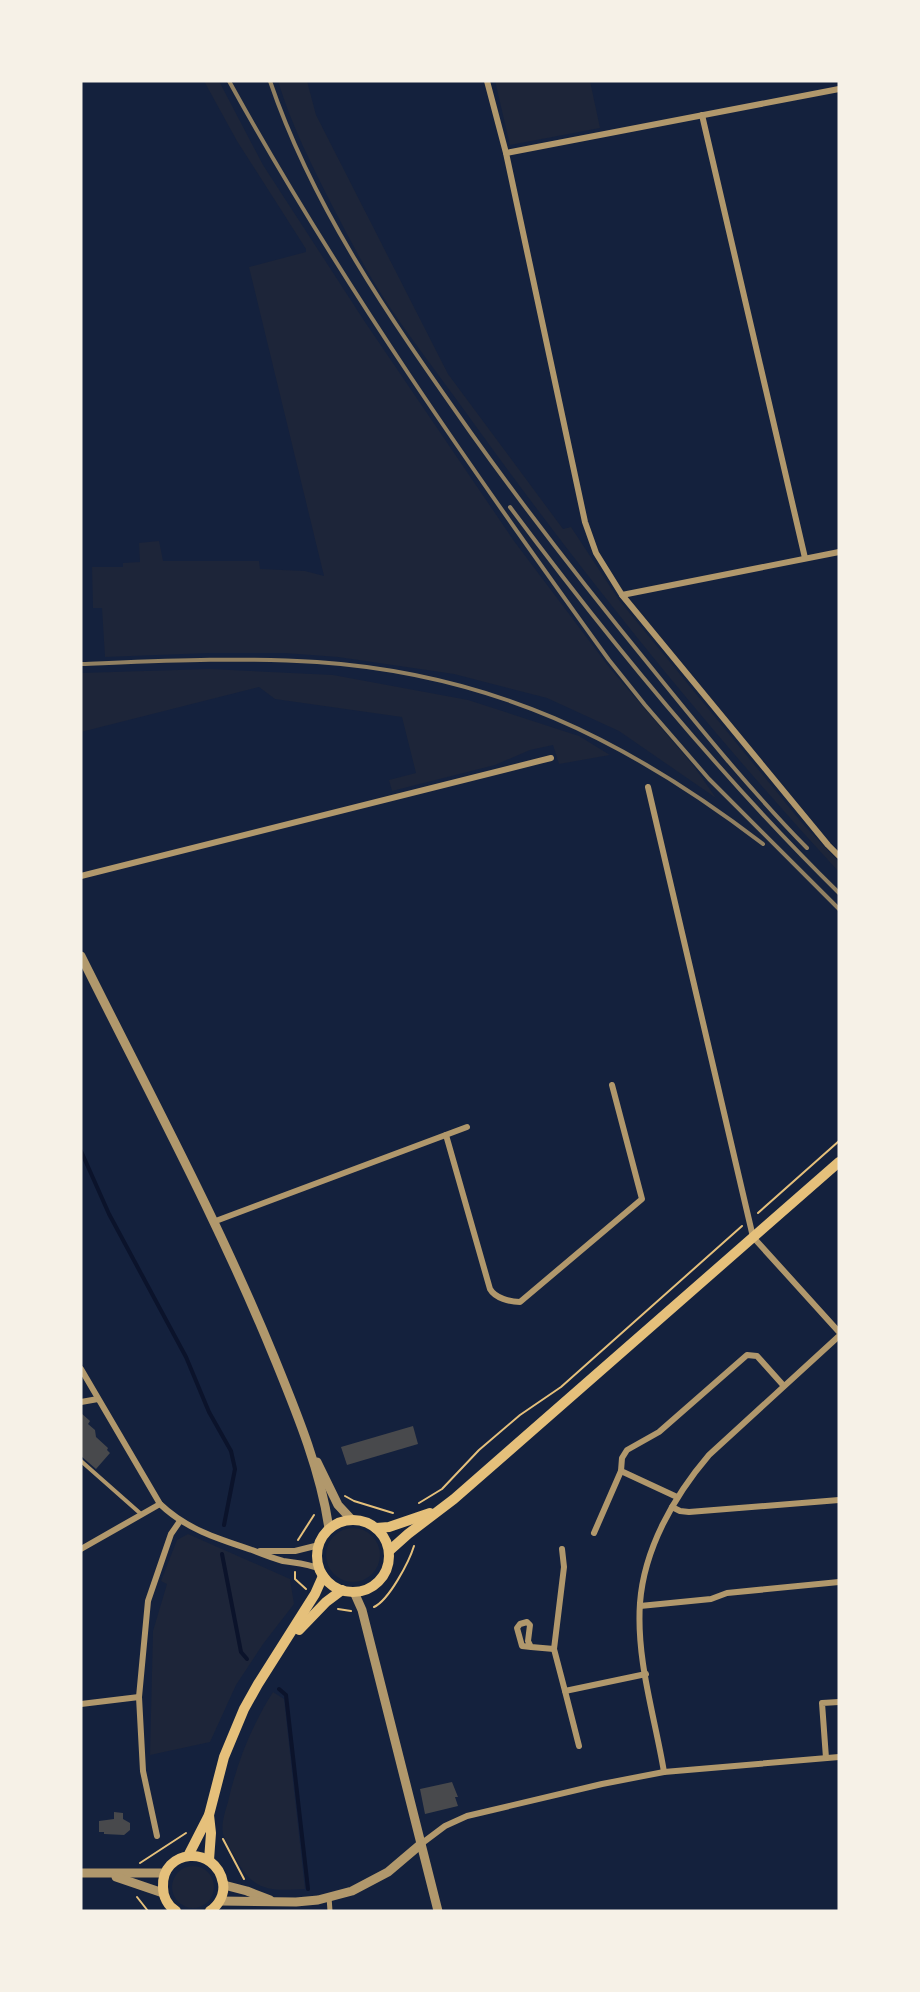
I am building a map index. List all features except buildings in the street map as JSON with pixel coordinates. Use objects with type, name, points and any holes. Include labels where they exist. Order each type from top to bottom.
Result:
[{"type":"main road","points":[[389,1551],[454,1499],[839,1162]]},
{"type":"main road","points":[[376,1528],[389,1527],[439,1510]]},
{"type":"main road","points":[[282,1647],[326,1602],[348,1591],[373,1586],[386,1571],[389,1551],[385,1538],[376,1528],[361,1520],[340,1522],[329,1529],[319,1545],[318,1561],[321,1572],[331,1585],[348,1591]]},
{"type":"main road","points":[[188,1856],[209,1815],[224,1757],[233,1733],[269,1665],[315,1594],[321,1572]]},
{"type":"main road","points":[[209,1815],[211,1833],[209,1860]]},
{"type":"main road","points":[[176,1911],[166,1901],[162,1883],[171,1865],[188,1856],[199,1856],[209,1860],[219,1870],[224,1885],[220,1901],[210,1911]]},
{"type":"street","points":[[487,81],[506,153],[585,522],[596,553],[622,595],[839,856]]},
{"type":"street","points":[[506,153],[839,89]]},
{"type":"street","points":[[702,116],[805,558]]},
{"type":"street","points":[[622,595],[839,552]]},
{"type":"street","points":[[81,876],[551,758]]},
{"type":"street","points":[[648,787],[753,1237],[839,1334],[708,1455],[677,1497],[646,1566],[640,1606],[646,1674],[664,1772]]},
{"type":"street","points":[[81,956],[256,1314],[306,1441],[338,1505],[352,1520]]},
{"type":"street","points":[[446,1135],[490,1289],[495,1296],[520,1302],[642,1199],[612,1085]]},
{"type":"street","points":[[213,1222],[467,1127]]},
{"type":"street","points":[[594,1533],[621,1471],[622,1458],[627,1449],[659,1431],[747,1355],[757,1356],[783,1385]]},
{"type":"street","points":[[81,1369],[160,1503],[180,1521],[204,1533],[274,1558],[309,1564],[321,1572]]},
{"type":"street","points":[[81,1402],[98,1399]]},
{"type":"street","points":[[306,1441],[329,1529]]},
{"type":"street","points":[[621,1471],[677,1497]]},
{"type":"street","points":[[672,1507],[689,1512],[839,1500]]},
{"type":"street","points":[[81,1549],[160,1503]]},
{"type":"street","points":[[157,1836],[143,1771],[139,1697],[148,1601],[171,1534],[180,1521]]},
{"type":"street","points":[[254,1551],[295,1551],[319,1545]]},
{"type":"street","points":[[562,1548],[564,1567],[554,1649],[579,1746]]},
{"type":"street","points":[[640,1606],[711,1599],[728,1593],[839,1582]]},
{"type":"street","points":[[348,1591],[362,1610],[438,1911]]},
{"type":"street","points":[[531,1647],[554,1649]]},
{"type":"street","points":[[565,1691],[646,1674]]},
{"type":"street","points":[[81,1704],[139,1697]]},
{"type":"street","points":[[826,1758],[822,1703],[839,1702]]},
{"type":"street","points":[[220,1901],[296,1902],[352,1891],[397,1865],[446,1826],[470,1815],[602,1784],[664,1772],[839,1757]]},
{"type":"street","points":[[81,1874],[165,1873]]},
{"type":"street","points":[[108,1875],[163,1893]]},
{"type":"street","points":[[224,1885],[272,1901]]},
{"type":"street","points":[[329,1897],[330,1911]]},
{"type":"lane","points":[[81,1461],[142,1514]]},
{"type":"path","points":[[756,1214],[839,1141]]},
{"type":"path","points":[[417,1505],[442,1489],[479,1450],[520,1415],[561,1386],[742,1226]]},
{"type":"path","points":[[340,1493],[400,1515]]},
{"type":"path","points":[[295,1545],[317,1510]]},
{"type":"path","points":[[384,1599],[405,1566],[414,1546],[410,1538]]},
{"type":"path","points":[[295,1567],[295,1579],[311,1592]]},
{"type":"path","points":[[139,1864],[160,1848],[192,1830]]},
{"type":"path","points":[[221,1834],[246,1882]]},
{"type":"path","points":[[136,1895],[148,1911]]},
{"type":"shaded area","points":[[204,81],[219,81],[263,165],[365,322],[514,541],[609,667],[693,765],[716,798],[619,731],[547,698],[454,674],[338,657],[284,653],[105,657],[102,608],[93,608],[92,567],[123,567],[123,563],[140,562],[139,543],[159,541],[163,561],[259,561],[260,569],[305,571],[324,576],[249,267],[306,252],[306,249],[237,141]]},
{"type":"shaded area","points":[[278,81],[307,81],[316,115],[448,374],[563,529],[571,527],[619,600],[803,824],[839,862],[839,872],[698,712],[609,602],[522,489],[402,324],[369,273],[327,195],[296,131]]},
{"type":"shaded area","points":[[495,81],[590,81],[600,128],[510,145]]},
{"type":"shaded area","points":[[210,669],[333,675],[468,700],[579,736],[610,755],[559,764],[553,745],[530,750],[495,765],[392,791],[389,780],[416,773],[402,717],[275,699],[259,687],[81,732],[81,673]]},
{"type":"shaded area","points":[[348,1528],[358,1528],[368,1532],[376,1540],[380,1555],[376,1570],[368,1578],[358,1582],[348,1582],[338,1578],[330,1570],[326,1560],[326,1550],[330,1540],[338,1532]]},
{"type":"shaded area","points":[[188,1534],[290,1579],[294,1604],[263,1644],[236,1685],[210,1742],[150,1755],[153,1631],[167,1584],[161,1581],[177,1540]]},
{"type":"shaded area","points":[[273,1692],[284,1699],[305,1889],[282,1890],[257,1884],[243,1870],[223,1834],[225,1814],[240,1759],[251,1732]]},
{"type":"shaded area","points":[[193,1866],[208,1872],[214,1887],[208,1902],[193,1908],[178,1902],[172,1887],[178,1872]]},
{"type":"waterway","points":[[81,1151],[109,1214],[186,1357],[209,1412],[231,1451],[235,1469],[224,1525]]},
{"type":"waterway","points":[[222,1554],[241,1652],[247,1659]]},
{"type":"waterway","points":[[279,1689],[286,1695],[308,1889]]},
{"type":"railway","points":[[229,81],[317,231],[410,376],[508,519],[609,660],[709,779],[839,909]]},
{"type":"railway","points":[[270,81],[288,129],[332,220],[385,307],[471,433],[559,551],[688,713],[726,759],[807,848]]},
{"type":"railway","points":[[510,507],[587,608],[667,706],[751,802],[839,893]]},
{"type":"railway","points":[[81,664],[199,660],[317,662],[381,669],[441,681],[499,697],[554,718],[608,743],[660,773],[763,844]]}]
